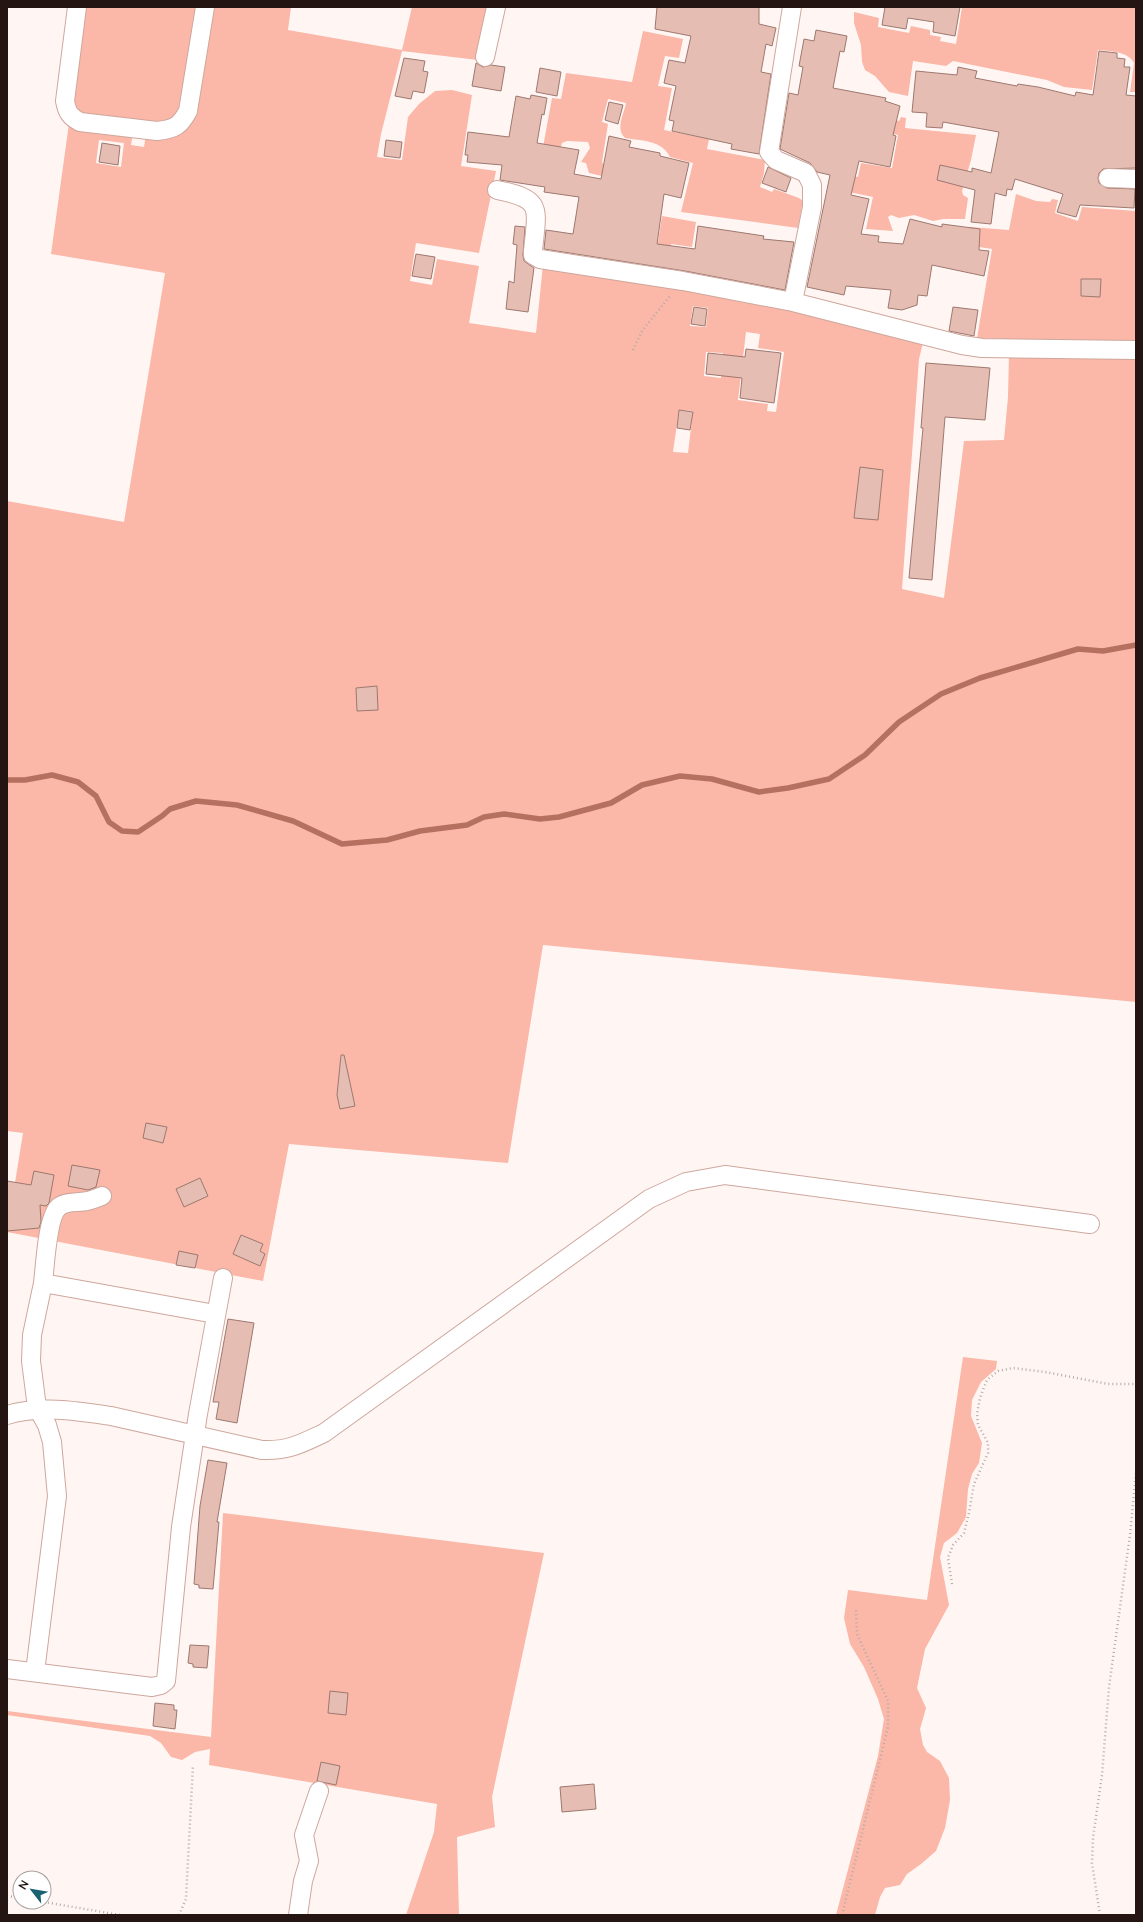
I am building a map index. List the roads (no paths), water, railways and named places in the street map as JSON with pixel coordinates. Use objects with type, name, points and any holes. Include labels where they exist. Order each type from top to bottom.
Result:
[{"type":"street","points":[[77,7],[65,101],[71,118],[80,122],[158,131],[170,130],[182,122],[188,110],[205,7]]},
{"type":"street","points":[[485,57],[496,7]]},
{"type":"street","points":[[792,7],[769,152],[776,160],[806,173],[812,185],[812,207],[794,302]]},
{"type":"street","points":[[1108,178],[1136,180]]},
{"type":"street","points":[[497,190],[522,196],[534,205],[537,215],[533,251],[534,255],[540,259],[683,280],[794,302],[962,345],[982,348],[1136,350]]},
{"type":"street","points":[[7,1416],[38,1409],[111,1416],[262,1450],[278,1451],[298,1446],[324,1433],[649,1199],[686,1182],[725,1175],[1090,1224]]},
{"type":"street","points":[[35,1672],[57,1496],[52,1442],[47,1425],[38,1409],[34,1388],[30,1348],[43,1283],[51,1222],[55,1212],[60,1206],[67,1203],[87,1201],[102,1196]]},
{"type":"street","points":[[7,1669],[152,1687],[162,1685],[166,1681],[177,1562],[195,1436],[215,1314],[223,1278]]},
{"type":"street","points":[[43,1283],[215,1314]]},
{"type":"street","points":[[298,1915],[303,1881],[309,1861],[304,1835],[319,1791]]},
{"type":"waterway","points":[[7,780],[25,780],[52,775],[78,782],[96,796],[109,822],[122,831],[138,832],[170,809],[196,801],[237,805],[293,821],[342,844],[387,840],[420,831],[467,825],[484,817],[504,814],[540,819],[559,817],[611,803],[642,785],[680,776],[712,779],[759,792],[788,788],[829,779],[865,755],[899,722],[941,694],[980,678],[1078,649],[1103,651],[1136,645]]}]
